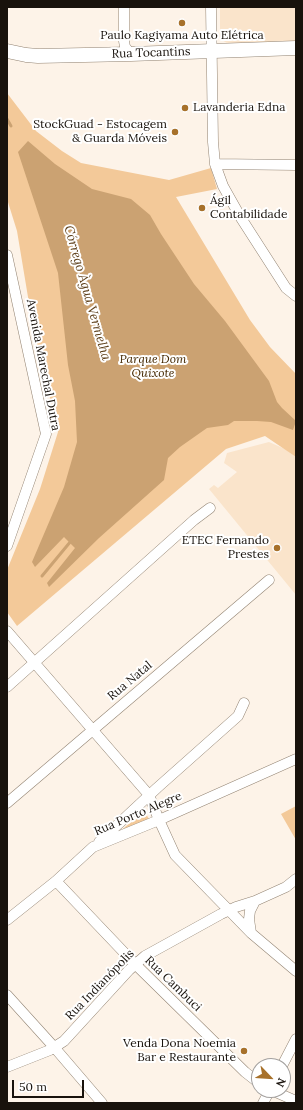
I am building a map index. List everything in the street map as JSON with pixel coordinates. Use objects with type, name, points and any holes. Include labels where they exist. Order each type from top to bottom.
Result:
[{"type":"main road","name":"Rua Tocantins","points":[[7,51],[38,56],[296,48]]},
{"type":"street","points":[[124,7],[124,41],[125,47],[131,54]]},
{"type":"street","points":[[211,7],[213,142],[215,164],[222,186],[241,218],[286,288],[296,296]]},
{"type":"street","points":[[215,164],[296,165]]},
{"type":"street","name":"Avenida Marechal Dutra","points":[[7,255],[46,434],[7,546]]},
{"type":"street","points":[[7,687],[194,520],[210,508]]},
{"type":"street","name":"Rua Natal","points":[[7,803],[269,580]]},
{"type":"street","points":[[7,631],[149,795],[175,855],[228,911],[251,933],[296,971]]},
{"type":"street","points":[[93,848],[149,795],[238,716],[244,703]]},
{"type":"street","name":"Rua Porto Alegre","points":[[7,920],[56,881],[93,848],[296,759]]},
{"type":"street","name":"Rua Indianópolis","points":[[7,1067],[54,1047],[64,1041],[135,964],[146,956],[228,911],[286,887],[296,880]]},
{"type":"street","name":"Rua Cambuci","points":[[56,881],[135,964],[251,1077]]},
{"type":"street","points":[[251,933],[248,919],[255,901]]},
{"type":"street","points":[[7,995],[102,1103]]},
{"type":"street","points":[[286,1058],[296,1039]]},
{"type":"shaded area","points":[[220,7],[296,7],[296,42],[227,43],[220,39]]},
{"type":"shaded area","name":"ETEC Fernando Prestes","points":[[269,442],[285,449],[296,457],[296,595],[209,489],[214,485],[218,488],[237,472],[224,463],[227,453]]},
{"type":"green space","name":"Parque Dom Quixote","points":[[7,93],[36,131],[62,151],[81,163],[169,180],[211,168],[217,189],[176,197],[250,320],[270,347],[296,374],[296,457],[265,436],[226,449],[17,626],[7,612],[7,570],[40,489],[58,432],[32,321],[17,231],[7,199]]},
{"type":"green space","points":[[296,806],[296,840],[281,814]]},
{"type":"green space","points":[[144,811],[151,822],[118,833]]},
{"type":"water","name":"Parque Dom Quixote","points":[[28,141],[55,164],[92,189],[131,199],[150,215],[194,284],[225,321],[269,381],[277,402],[296,421],[293,430],[271,422],[257,421],[234,421],[228,425],[207,428],[180,447],[168,458],[164,480],[99,538],[49,587],[47,583],[75,548],[64,537],[35,567],[32,562],[64,487],[77,442],[75,401],[68,365],[58,273],[18,152]]},
{"type":"waterway","points":[[7,119],[11,126]]},
{"type":"waterway","name":"Córrego Àgua Vermelha","points":[[42,576],[71,541]]},
{"type":"place","name":"Paulo Kagiyama Auto Elétrica","points":[[182,23]]},
{"type":"place","name":"Lavanderia Edna","points":[[185,108]]},
{"type":"place","name":"StockGuad - Estocagem & Guarda Móveis","points":[[175,132]]},
{"type":"place","name":"Ágil Contabilidade","points":[[202,208]]},
{"type":"place","name":"ETEC Fernando Prestes","points":[[277,548]]},
{"type":"place","name":"Venda Dona Noemia Bar e Restaurante","points":[[244,1051]]}]
